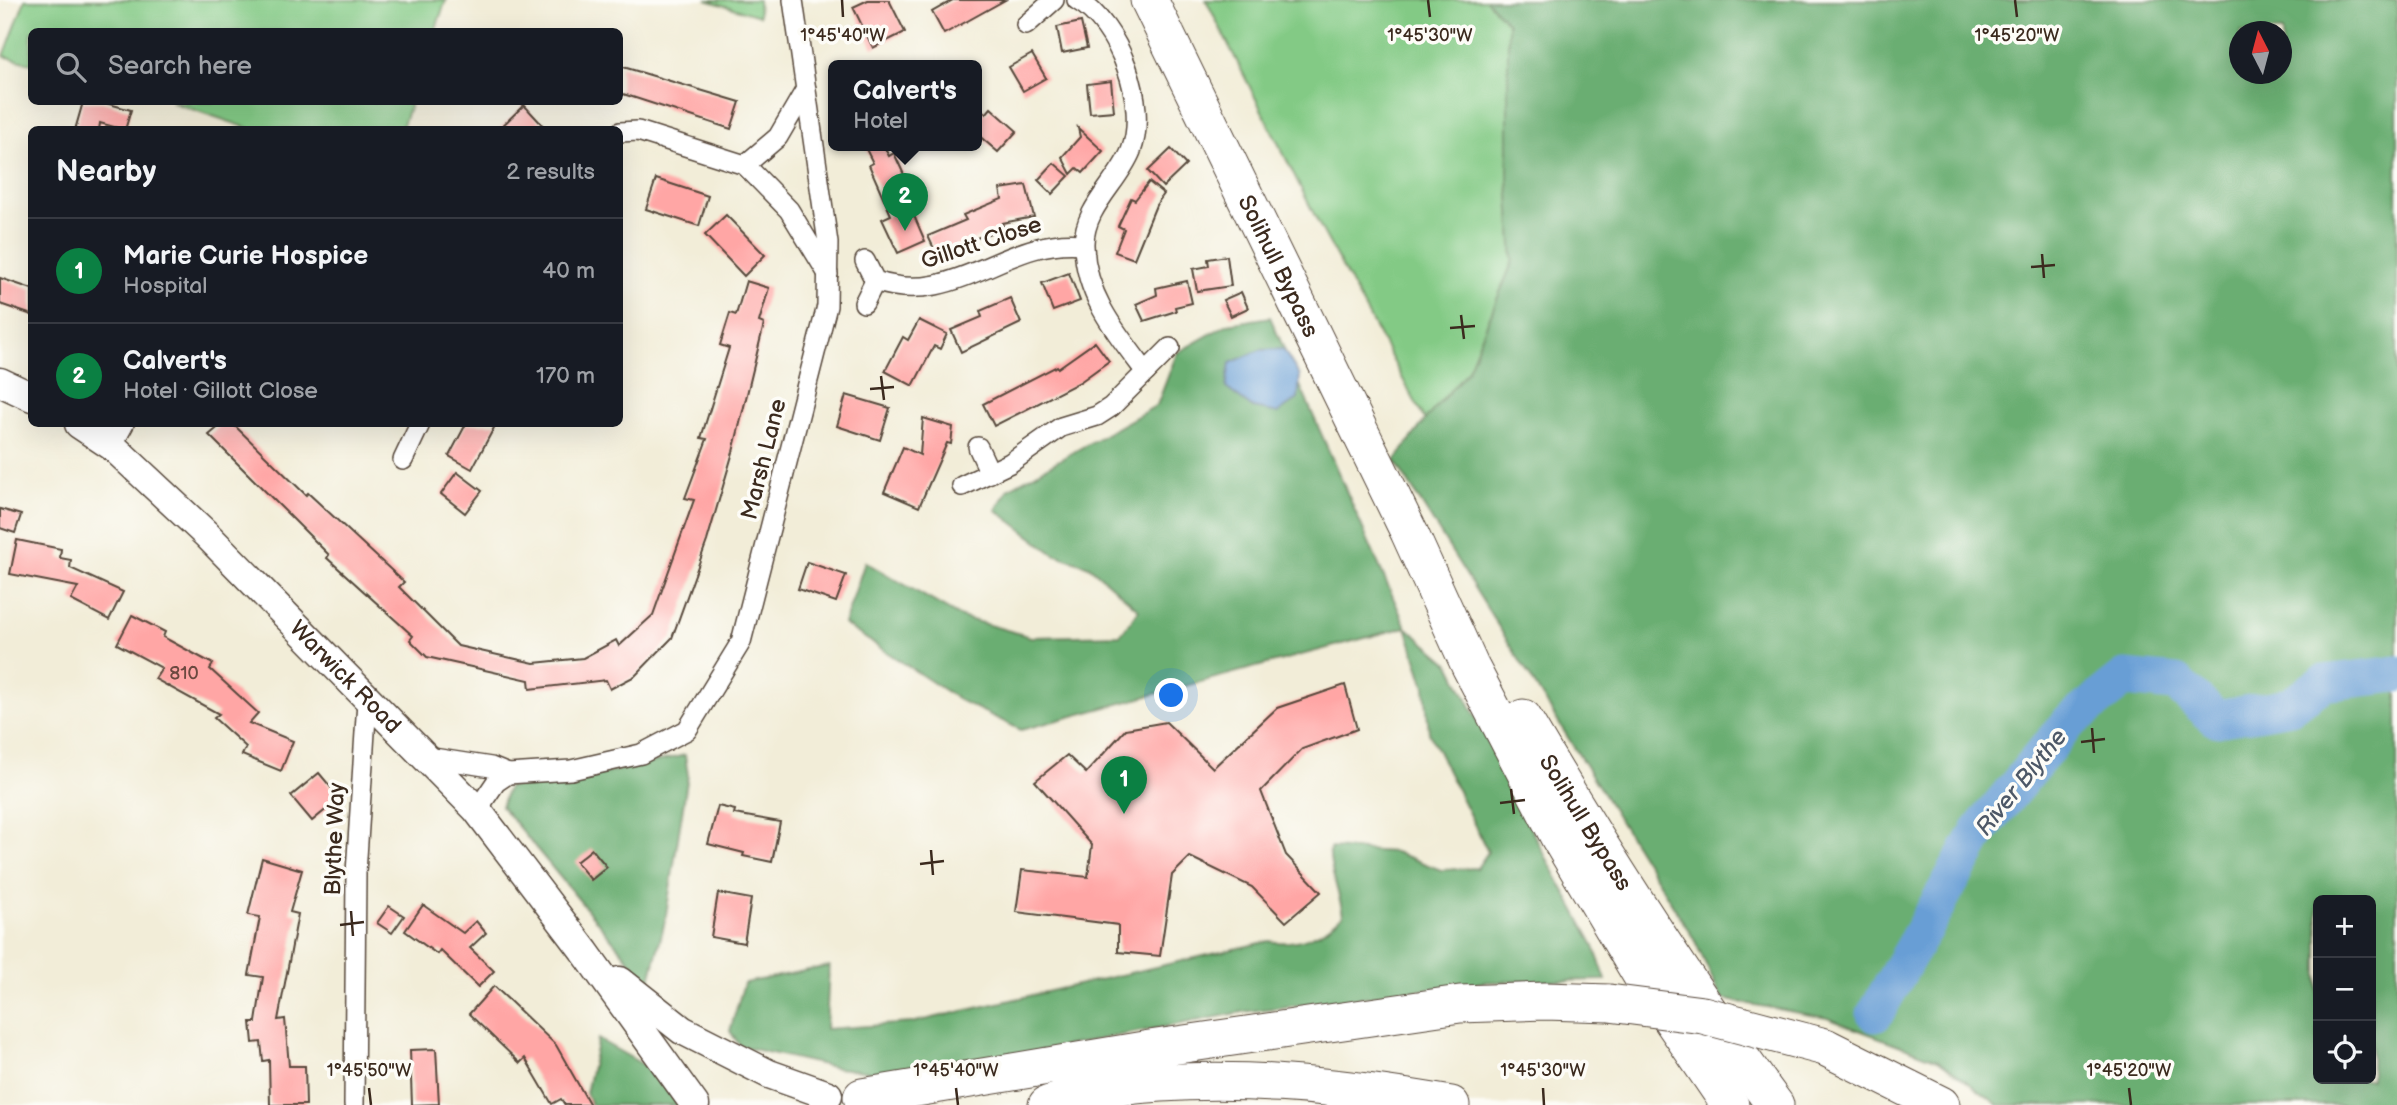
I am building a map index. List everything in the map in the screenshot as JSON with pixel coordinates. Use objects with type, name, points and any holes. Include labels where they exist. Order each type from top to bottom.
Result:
[{"type":"highway","name":"Solihull Bypass","points":[[1149,0],[1409,532],[1470,666],[1559,837],[1640,974],[1730,1105]]},
{"type":"highway","name":"Solihull Bypass","points":[[1409,532],[1576,807],[1673,958],[1775,1105]]},
{"type":"highway","points":[[842,1101],[1150,1049],[1460,1004],[1545,1001],[1609,1003],[1703,1016],[1825,1047],[1941,1105]]},
{"type":"highway","points":[[1047,1105],[1106,1088],[1173,1082],[1287,1083],[1383,1093],[1451,1105]]},
{"type":"main road","points":[[0,382],[28,395]]},
{"type":"main road","name":"Warwick Road","points":[[90,427],[118,435],[367,701],[427,757],[477,810],[585,952],[695,1105]]},
{"type":"main road","name":"Warwick Road","points":[[585,952],[682,1030],[769,1074],[842,1101]]},
{"type":"street","name":"Marsh Lane","points":[[427,757],[491,767],[508,774],[571,770],[641,754],[687,730],[741,642],[827,306],[828,243],[793,0]]},
{"type":"street","points":[[1026,25],[1055,0]]},
{"type":"street","points":[[1077,0],[1090,7],[1108,28],[1129,72],[1135,131],[1131,150],[1100,197],[1083,244],[1101,311],[1146,372]]},
{"type":"street","points":[[745,165],[778,136],[806,89]]},
{"type":"street","points":[[623,132],[638,131],[745,165],[789,210],[829,275]]},
{"type":"street","name":"Gillott Close","points":[[875,281],[897,289],[929,289],[998,264],[1030,248],[1063,242],[1083,244]]},
{"type":"street","points":[[864,303],[875,281],[865,261]]},
{"type":"street","points":[[962,486],[1010,463],[1061,427],[1097,416],[1170,348]]},
{"type":"street","points":[[403,460],[420,427]]},
{"type":"street","points":[[978,447],[990,473]]},
{"type":"street","name":"Blythe Way","points":[[354,1105],[356,873],[367,701]]},
{"type":"street","points":[[477,810],[496,782],[508,774]]},
{"type":"green space","points":[[25,0],[446,0],[436,28],[28,28],[28,63],[4,56]]},
{"type":"green space","points":[[706,0],[758,0],[759,16]]},
{"type":"green space","points":[[1206,0],[1486,0],[1508,23],[1508,177],[1513,261],[1468,370],[1425,420],[1320,226]]},
{"type":"green space","points":[[1486,0],[2397,0],[2397,1105],[1998,1105],[1938,1060],[1827,1018],[1722,999],[1694,939],[1395,461],[1425,420],[1468,370],[1513,261],[1508,177],[1508,23]]},
{"type":"green space","points":[[180,105],[410,105],[402,126],[242,126]]},
{"type":"green space","points":[[1270,317],[1406,627],[1021,730],[961,701],[844,624],[865,562],[961,617],[1031,637],[1120,635],[1139,610],[1089,566],[1054,554],[996,510],[1008,489],[1157,405],[1177,353],[1228,324]]},
{"type":"green space","points":[[1406,627],[1450,664],[1526,820],[1593,944],[1606,980],[1486,982],[1243,1012],[906,1076],[837,1068],[740,1046],[730,1031],[744,983],[829,966],[826,1029],[911,1023],[1269,941],[1290,942],[1309,937],[1327,928],[1343,915],[1330,848],[1395,852],[1441,870],[1477,868],[1488,852],[1429,733],[1425,687]]},
{"type":"green space","points":[[685,755],[688,775],[665,921],[649,984],[501,806],[508,787],[559,784]]},
{"type":"green space","points":[[598,1039],[656,1072],[678,1105],[591,1105],[586,1093]]},
{"type":"water","points":[[1283,349],[1300,376],[1298,399],[1278,413],[1253,408],[1226,388],[1230,363],[1260,350]]},
{"type":"building","points":[[868,0],[889,0],[905,32],[873,48],[853,7]]},
{"type":"building","points":[[953,0],[1005,0],[944,34],[932,12]]},
{"type":"building","points":[[1081,22],[1087,48],[1062,53],[1057,27]]},
{"type":"building","points":[[1032,54],[1046,78],[1023,91],[1009,67]]},
{"type":"building","points":[[623,67],[740,102],[731,129],[623,94]]},
{"type":"building","points":[[1111,81],[1114,111],[1090,113],[1087,84]]},
{"type":"building","points":[[82,105],[113,105],[131,110],[126,126],[100,123],[100,126],[76,126]]},
{"type":"building","points":[[524,105],[543,126],[502,126]]},
{"type":"building","points":[[991,108],[1017,131],[998,152],[982,138],[982,110],[986,114]]},
{"type":"building","points":[[1078,128],[1103,151],[1083,173],[1077,168],[1071,174],[1062,157],[1080,137]]},
{"type":"building","points":[[1171,149],[1186,165],[1163,187],[1148,171]]},
{"type":"building","points":[[867,151],[886,151],[889,156],[894,153],[912,192],[905,195],[925,241],[898,253],[882,219],[891,215],[869,165],[873,163]]},
{"type":"building","points":[[1054,163],[1069,176],[1052,194],[1038,180]]},
{"type":"building","points":[[656,179],[708,196],[699,226],[646,209]]},
{"type":"building","points":[[1149,182],[1164,194],[1156,205],[1134,259],[1115,252],[1124,229],[1118,226],[1131,198],[1135,200]]},
{"type":"building","points":[[1026,185],[1034,217],[1002,223],[1004,228],[936,253],[928,236],[966,220],[963,215],[1002,199],[1000,189]]},
{"type":"building","points":[[726,215],[765,255],[744,276],[705,235]]},
{"type":"building","points":[[1227,256],[1231,286],[1197,291],[1193,269],[1209,266],[1208,259]]},
{"type":"building","points":[[1069,273],[1080,301],[1053,311],[1042,283]]},
{"type":"building","points":[[0,278],[28,288],[28,314],[0,304]]},
{"type":"building","points":[[746,281],[769,288],[759,322],[764,324],[733,452],[707,541],[672,638],[635,676],[610,689],[606,680],[530,689],[529,680],[427,657],[410,640],[413,636],[327,558],[329,555],[209,435],[218,427],[236,427],[306,495],[308,493],[404,582],[399,587],[458,646],[534,663],[583,658],[616,640],[619,646],[653,615],[694,500],[685,498],[707,439],[701,438],[729,348],[720,345],[730,313],[736,315]]},
{"type":"building","points":[[1187,281],[1192,303],[1175,307],[1176,311],[1144,321],[1136,304],[1157,295],[1156,288]]},
{"type":"building","points":[[1241,292],[1248,308],[1231,316],[1223,300]]},
{"type":"building","points":[[1010,298],[1021,323],[961,352],[951,330],[982,317],[980,311]]},
{"type":"building","points":[[919,320],[947,334],[940,349],[934,346],[913,386],[885,371],[903,337],[908,340]]},
{"type":"building","points":[[1095,342],[1109,361],[1080,382],[994,426],[983,404],[1057,366],[1058,368]]},
{"type":"building","points":[[846,395],[890,408],[880,440],[837,426]]},
{"type":"building","points":[[923,418],[953,427],[951,444],[947,443],[919,507],[884,492],[903,447],[920,455]]},
{"type":"building","points":[[464,427],[494,427],[472,469],[449,456]]},
{"type":"building","points":[[457,472],[482,491],[465,513],[441,494]]},
{"type":"building","points":[[0,509],[21,515],[15,533],[0,528]]},
{"type":"building","points":[[17,540],[61,549],[60,558],[71,560],[70,568],[123,592],[109,620],[71,600],[78,587],[10,574]]},
{"type":"building","points":[[807,562],[846,575],[836,602],[798,589]]},
{"type":"building","points":[[132,615],[165,632],[163,637],[213,664],[210,669],[258,713],[249,723],[293,741],[281,771],[242,755],[246,747],[214,718],[219,714],[155,679],[162,668],[117,644]]},
{"type":"building","points":[[1345,685],[1357,729],[1302,749],[1261,791],[1286,855],[1321,892],[1286,922],[1252,887],[1190,857],[1172,875],[1160,956],[1118,952],[1118,925],[1016,912],[1022,870],[1088,877],[1092,845],[1035,781],[1067,755],[1086,773],[1126,729],[1166,722],[1213,768],[1277,708]]},
{"type":"building","points":[[319,773],[340,798],[312,821],[291,796]]},
{"type":"building","points":[[718,806],[735,810],[734,814],[780,822],[772,862],[708,844]]},
{"type":"building","points":[[592,849],[607,867],[591,880],[576,862]]},
{"type":"building","points":[[262,858],[302,870],[290,912],[298,914],[278,1020],[285,1019],[289,1066],[305,1066],[306,1105],[270,1105],[269,1060],[263,1061],[261,1042],[253,1043],[251,1022],[256,1022],[263,977],[249,975],[260,917],[248,915]]},
{"type":"building","points":[[718,893],[751,899],[744,943],[711,937]]},
{"type":"building","points":[[423,905],[463,933],[476,921],[486,933],[470,948],[494,971],[478,987],[440,950],[437,954],[405,931]]},
{"type":"building","points":[[389,906],[404,916],[392,933],[377,923]]},
{"type":"building","points":[[494,986],[556,1045],[590,1105],[565,1105],[561,1099],[552,1104],[525,1058],[520,1063],[469,1014]]},
{"type":"building","points":[[436,1049],[439,1104],[412,1105],[410,1050]]},
{"type":"waterway","name":"River Blythe","points":[[1875,1014],[1980,830],[2068,723],[2125,678],[2176,683],[2217,719],[2290,706],[2323,683],[2397,674]]},
{"type":"place","name":"Calvert's","points":[[905,231]]},
{"type":"place","name":"Marie Curie Hospice","points":[[1124,814]]}]
